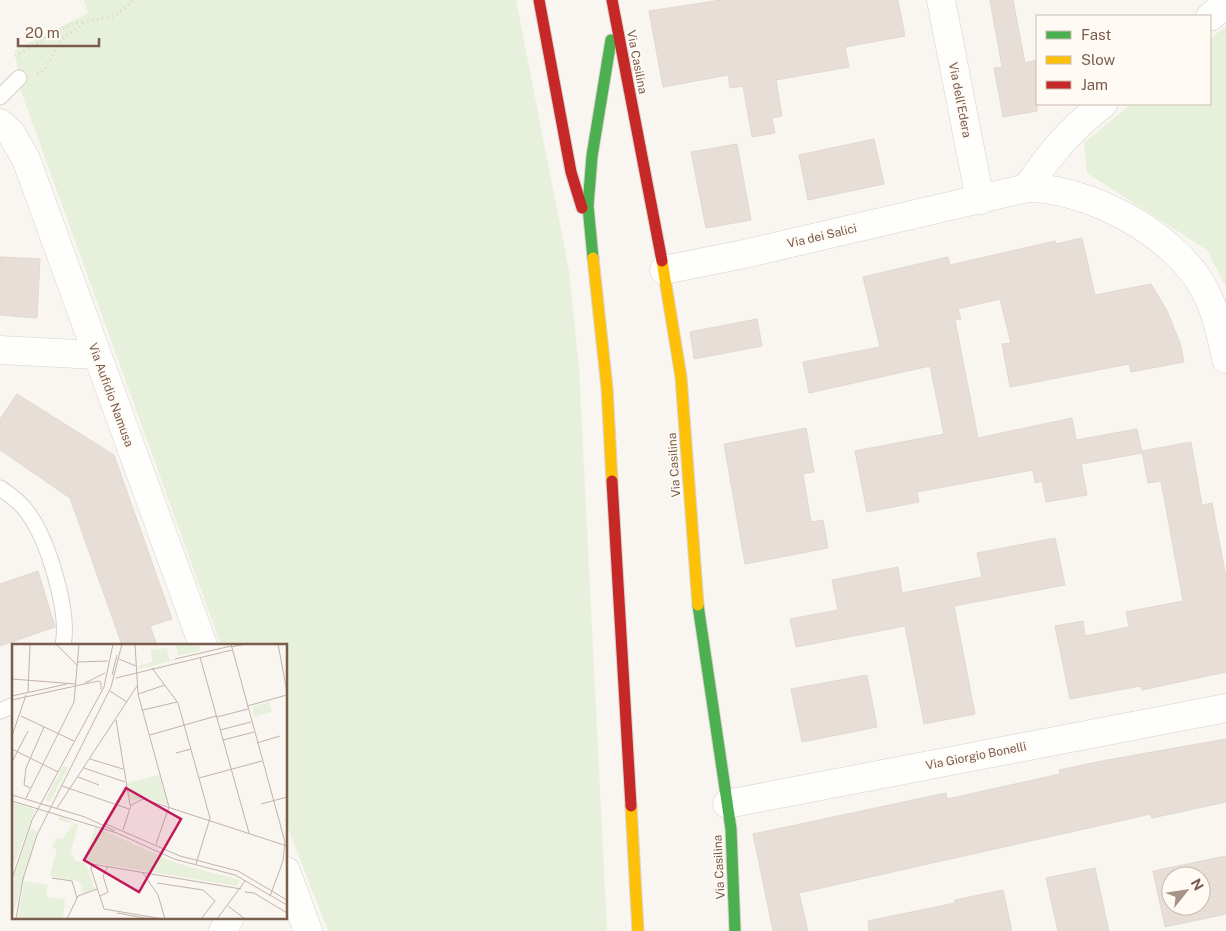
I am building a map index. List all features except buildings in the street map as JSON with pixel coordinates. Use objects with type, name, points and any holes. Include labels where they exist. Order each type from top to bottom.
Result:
[{"type":"main road","name":"Via Casilina","points":[[540,0],[571,172],[588,223]]},
{"type":"main road","name":"Via Casilina","points":[[612,0],[610,57],[589,180],[588,223],[600,310],[607,388],[638,931]]},
{"type":"main road","name":"Via Casilina","points":[[612,0],[664,270],[681,385],[701,633],[727,804],[732,850],[735,931]]},
{"type":"street","name":"Via dell'Edera","points":[[941,0],[980,200]]},
{"type":"street","points":[[1211,16],[1226,4]]},
{"type":"street","points":[[1027,188],[1055,147],[1073,128],[1102,105]]},
{"type":"street","name":"Via Aufidio Namusa","points":[[0,123],[19,144],[203,644]]},
{"type":"street","name":"Via dei Salici","points":[[664,270],[744,254],[1027,188],[1054,190],[1073,194],[1145,229],[1171,247],[1192,269],[1212,305],[1219,325],[1226,359]]},
{"type":"street","points":[[0,350],[96,356]]},
{"type":"street","name":"Via Giorgio Bonelli","points":[[727,804],[1226,708]]},
{"type":"street","points":[[288,877],[308,931]]},
{"type":"street","points":[[224,931],[230,918]]},
{"type":"lane","points":[[0,97],[19,78]]},
{"type":"lane","points":[[0,488],[21,505],[36,526],[58,587],[64,623],[63,644]]},
{"type":"lane","points":[[0,711],[12,706]]},
{"type":"path","points":[[19,78],[10,63],[11,58],[74,23],[116,15],[134,0]]},
{"type":"path","points":[[44,71],[62,40],[86,22]]},
{"type":"green space","points":[[84,0],[516,0],[569,271],[579,368],[607,931],[328,931],[288,828],[288,644],[221,644],[18,83],[15,50],[88,13]]},
{"type":"green space","points":[[1226,26],[1226,287],[1207,250],[1087,173],[1084,143],[1130,105],[1211,105],[1211,38]]},
{"type":"traffic: fast","points":[[593,258],[588,206],[592,156],[611,40]]},
{"type":"traffic: fast","points":[[698,605],[731,829],[735,931]]},
{"type":"traffic: slow","points":[[593,258],[607,388],[612,481]]},
{"type":"traffic: slow","points":[[662,261],[681,377],[698,605]]},
{"type":"traffic: slow","points":[[631,806],[638,931]]},
{"type":"traffic: jam","points":[[539,0],[571,172],[582,208]]},
{"type":"traffic: jam","points":[[612,0],[662,261]]},
{"type":"traffic: jam","points":[[612,481],[631,806]]}]
